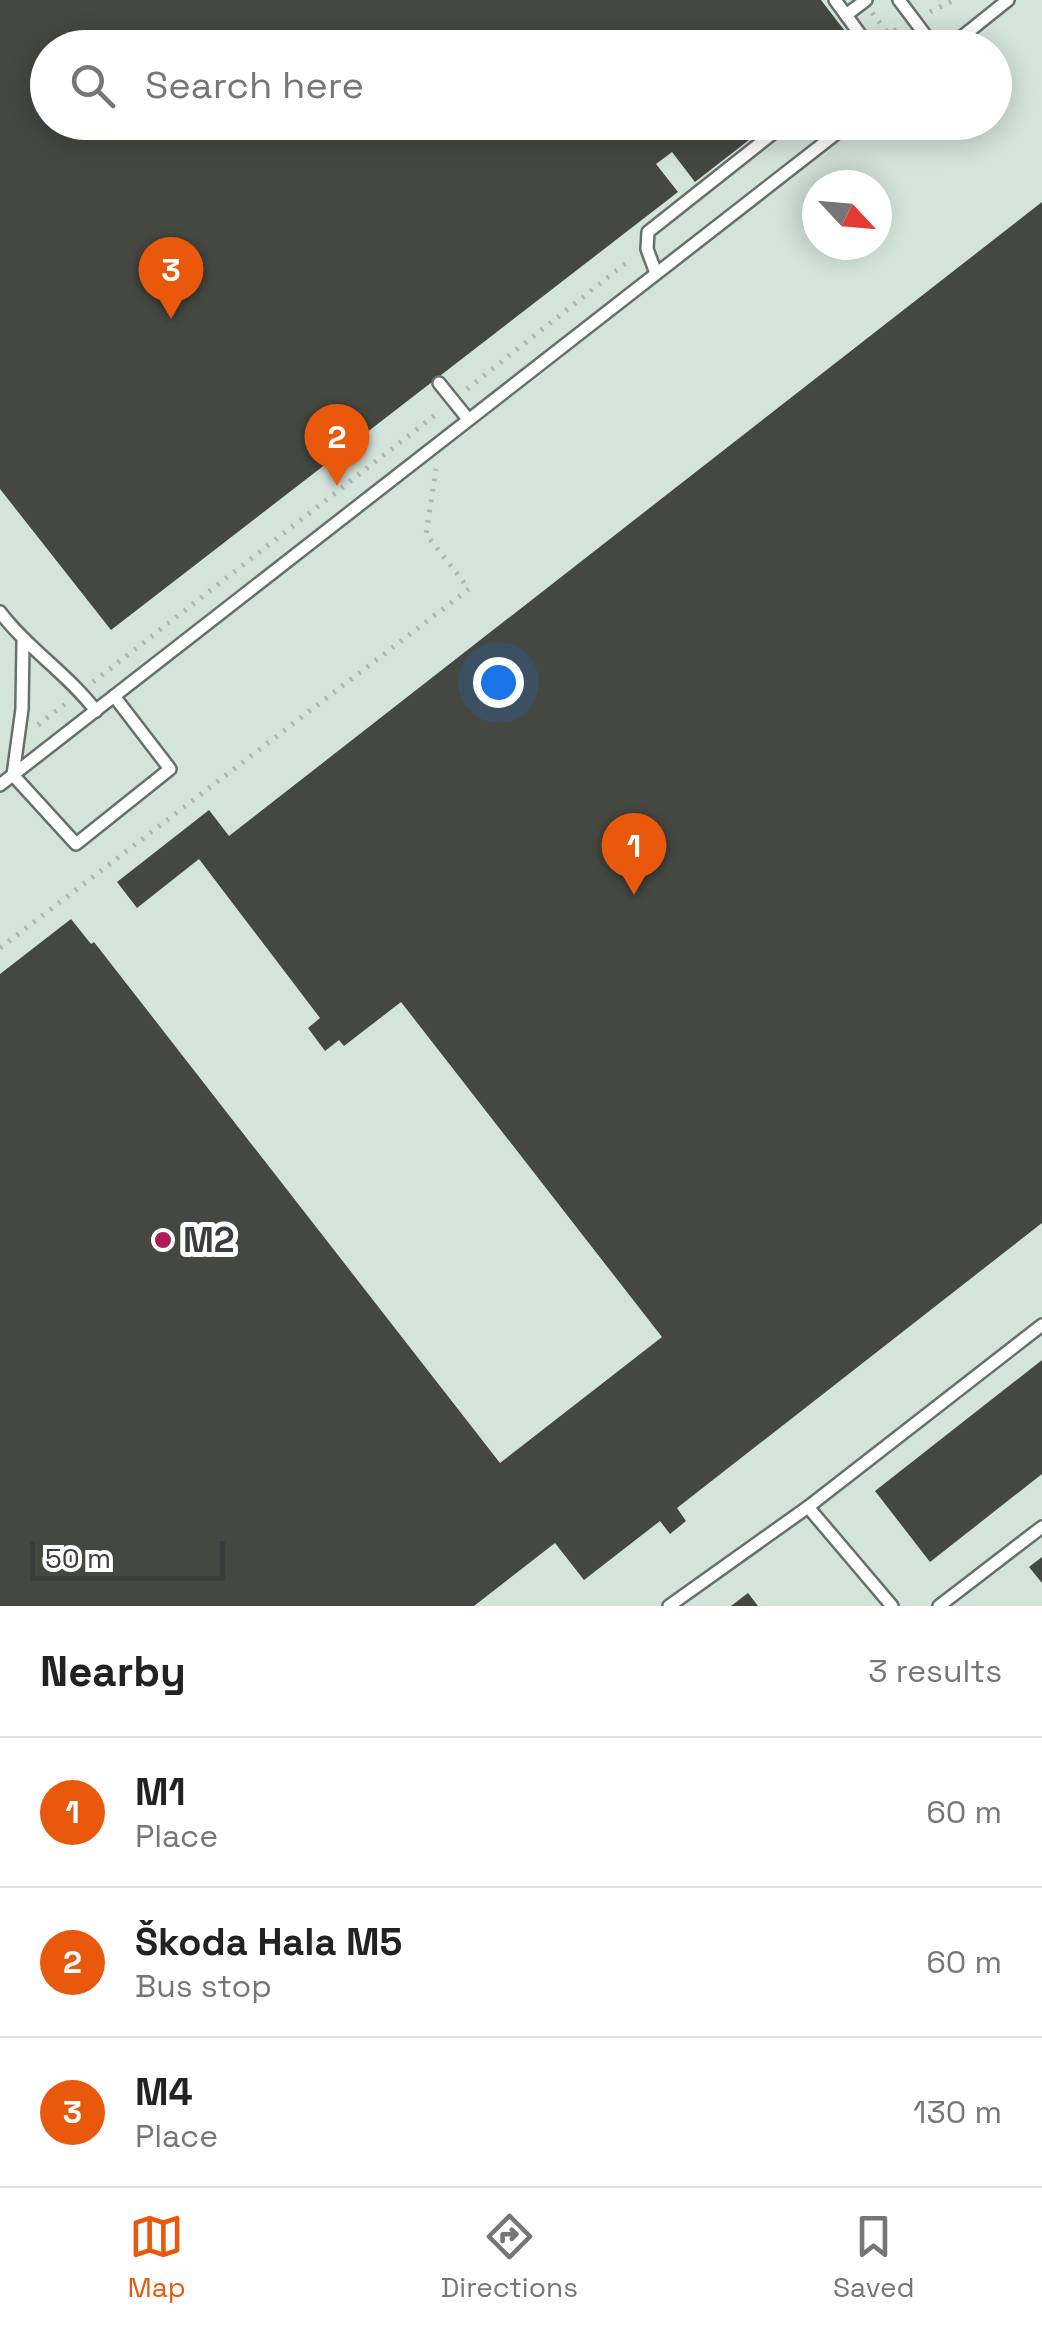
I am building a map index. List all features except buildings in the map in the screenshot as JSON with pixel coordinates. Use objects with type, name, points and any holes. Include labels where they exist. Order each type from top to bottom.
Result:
[{"type":"lane","points":[[835,0],[856,30]]},
{"type":"lane","points":[[846,16],[866,0]]},
{"type":"lane","points":[[899,0],[922,30]]},
{"type":"lane","points":[[970,30],[1008,0]]},
{"type":"lane","points":[[656,273],[648,249],[648,232],[763,140]]},
{"type":"lane","points":[[0,785],[828,140]]},
{"type":"lane","points":[[439,383],[468,419]]},
{"type":"lane","points":[[0,612],[23,642],[82,692],[96,710]]},
{"type":"lane","points":[[23,642],[22,709],[13,775],[76,844],[170,769],[114,696]]},
{"type":"lane","points":[[670,1606],[808,1506],[1042,1325]]},
{"type":"lane","points":[[808,1506],[892,1606]]},
{"type":"lane","points":[[939,1606],[1042,1527]]},
{"type":"path","points":[[16,742],[432,417],[603,277],[648,249]]},
{"type":"path","points":[[0,948],[469,589],[426,534],[436,469],[459,450],[432,417]]},
{"type":"shaded area","points":[[0,0],[1042,0],[1042,1606],[0,1606]]},
{"type":"place","name":"M4","points":[[171,319]]},
{"type":"place","name":"Škoda Hala M5","points":[[337,486]]},
{"type":"place","name":"M1","points":[[634,895]]},
{"type":"place","name":"M2","points":[[163,1240]]}]
